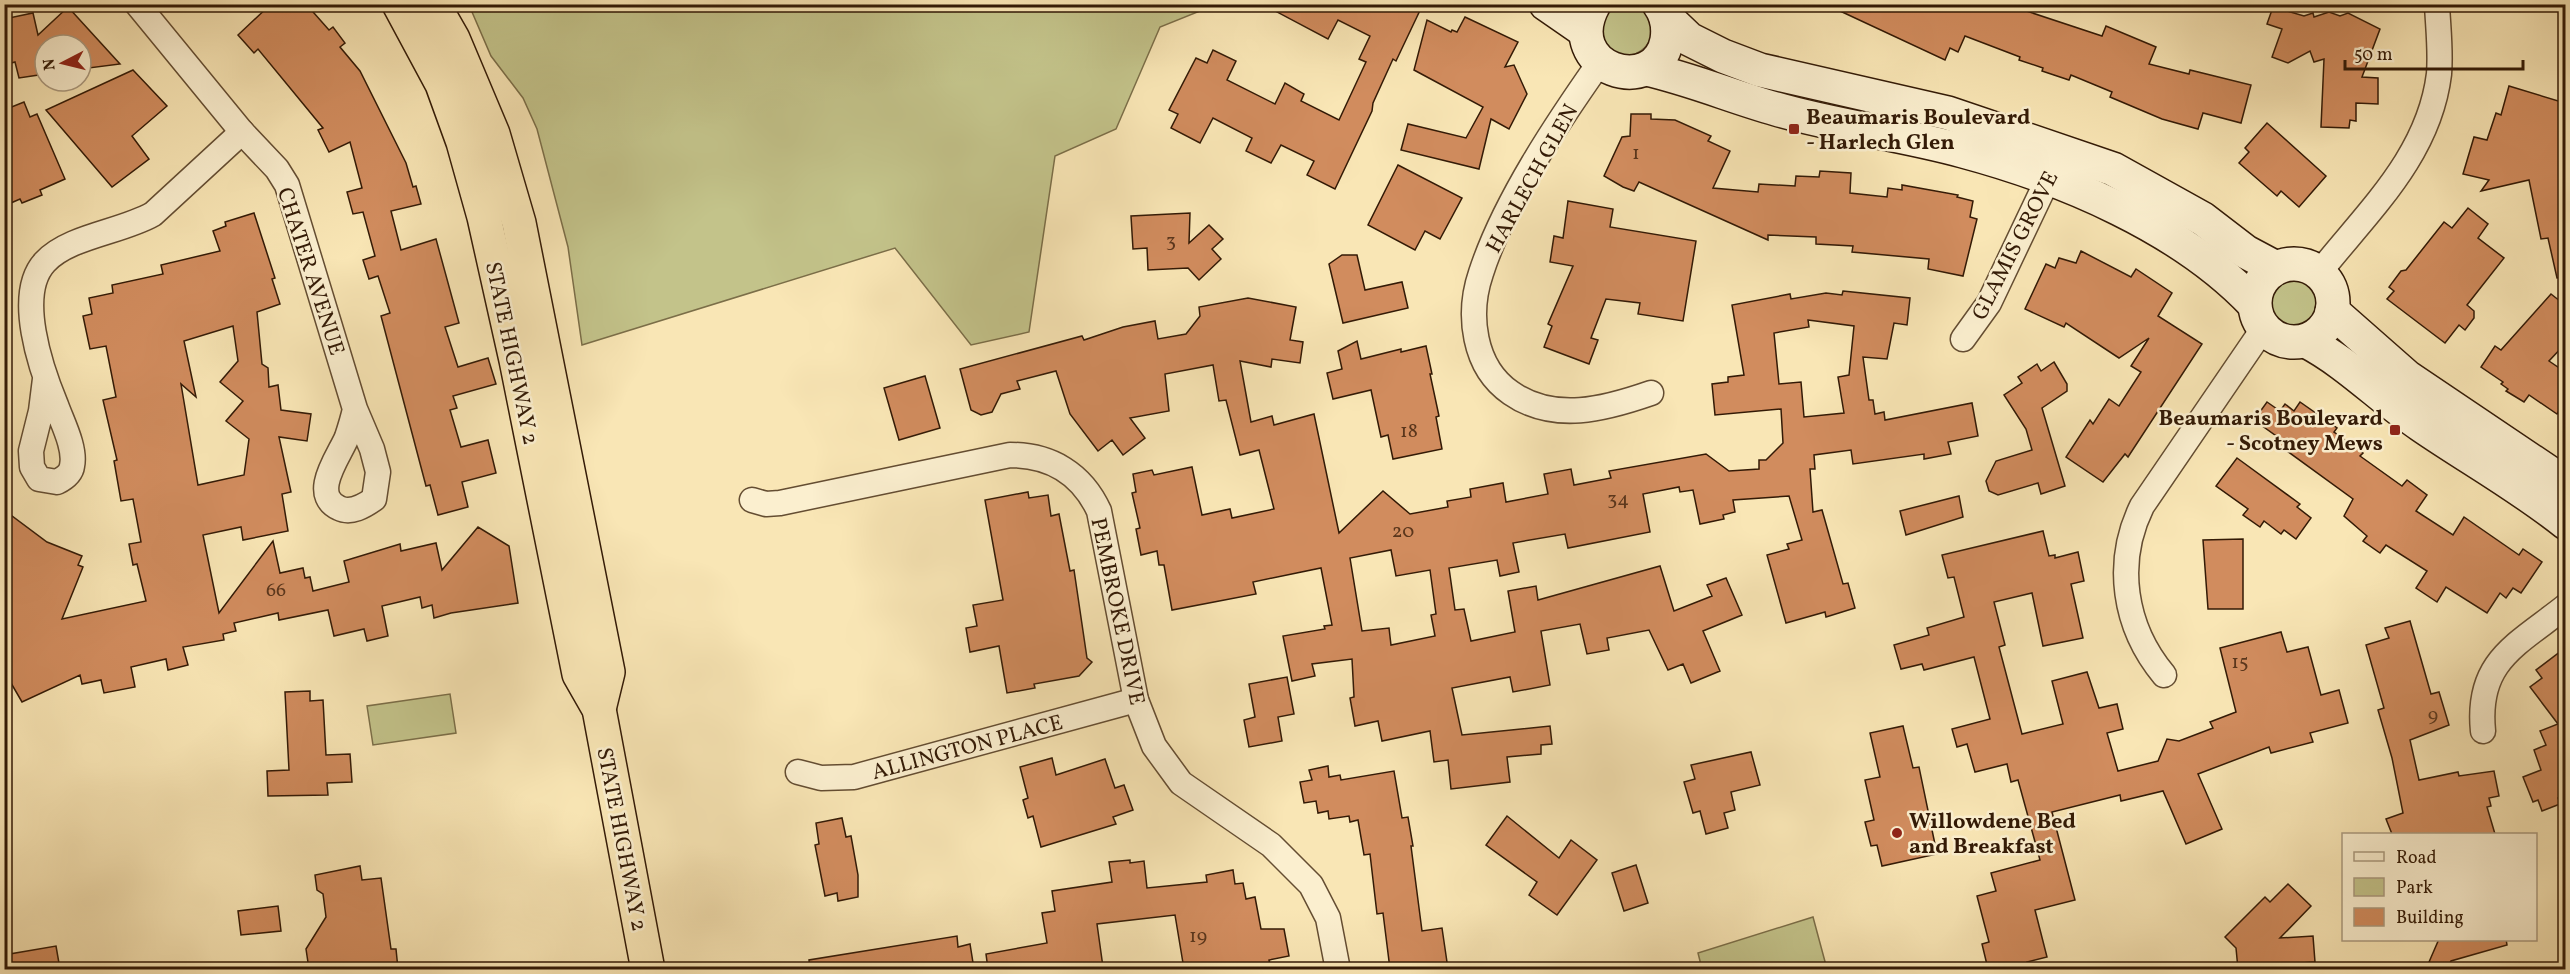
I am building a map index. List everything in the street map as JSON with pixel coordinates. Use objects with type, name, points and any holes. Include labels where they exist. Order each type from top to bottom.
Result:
[{"type":"highway","name":"STATE HIGHWAY 2","points":[[399,4],[442,84],[472,174],[516,360],[579,674],[599,709],[648,969]]},
{"type":"highway","name":"STATE HIGHWAY 2","points":[[433,4],[453,39],[493,134],[519,223],[608,672],[599,709]]},
{"type":"street","name":"CHATER AVENUE","points":[[136,4],[242,132],[277,169],[287,185],[355,409]]},
{"type":"street","points":[[1546,4],[1590,18],[1589,48],[1600,62],[1615,70],[1627,72],[1646,69],[1776,109],[1964,151],[2055,164],[2113,169],[2203,219],[2246,252],[2276,268]]},
{"type":"street","points":[[2319,273],[2402,172],[2423,136],[2434,101],[2439,72],[2437,4]]},
{"type":"street","points":[[1646,69],[1660,55],[1666,43],[1668,30],[1663,11]]},
{"type":"street","points":[[1663,11],[1689,39],[1723,56],[1760,70],[1948,113],[2055,164],[2123,212],[2170,237],[2229,278],[2279,340],[2306,341],[2345,365],[2418,424],[2560,494]]},
{"type":"street","name":"HARLECH GLEN","points":[[1600,62],[1552,134],[1493,241],[1480,273],[1475,299],[1476,337],[1485,364],[1493,377],[1513,394],[1541,408],[1572,411],[1599,409],[1651,393]]},
{"type":"street","points":[[45,379],[30,296],[34,277],[46,261],[68,246],[140,222],[153,214],[242,132]]},
{"type":"street","name":"GLAMIS GROVE","points":[[1963,339],[1989,303],[2055,164]]},
{"type":"street","points":[[2164,675],[2142,645],[2130,605],[2125,567],[2128,539],[2142,506],[2259,316],[2258,287],[2276,268],[2298,264],[2319,273],[2331,290],[2332,311],[2328,323],[2319,333],[2306,341]]},
{"type":"street","points":[[2332,311],[2407,377],[2560,494]]},
{"type":"street","name":"PEMBROKE DRIVE","points":[[752,500],[766,504],[780,503],[1010,455],[1042,459],[1060,466],[1075,477],[1091,494],[1099,512],[1136,700],[1154,746],[1181,783],[1271,845],[1311,885],[1328,918],[1338,969]]},
{"type":"street","points":[[2482,731],[2481,702],[2487,679],[2493,668],[2505,655],[2565,606]]},
{"type":"street","name":"ALLINGTON PLACE","points":[[798,772],[821,778],[855,777],[1136,700]]},
{"type":"green space","points":[[469,5],[1188,5],[1205,9],[1160,27],[1116,129],[1055,156],[1029,332],[971,345],[895,248],[582,345],[568,247],[537,129],[523,98],[491,56]]},
{"type":"green space","points":[[1622,5],[1632,5],[1645,12],[1652,25],[1652,35],[1645,48],[1632,55],[1622,55],[1613,51],[1606,44],[1602,35],[1602,25],[1606,16],[1613,9]]},
{"type":"green space","points":[[2293,278],[2311,285],[2318,303],[2311,321],[2293,328],[2275,321],[2268,303],[2275,285]]},
{"type":"green space","points":[[450,694],[456,733],[373,745],[367,706]]},
{"type":"green space","points":[[1813,917],[1827,969],[1702,969],[1698,953]]},
{"type":"building","points":[[271,4],[306,4],[329,30],[333,27],[345,43],[340,47],[360,71],[406,163],[421,204],[391,211],[401,250],[436,239],[459,323],[445,327],[458,367],[488,358],[496,384],[453,396],[457,408],[450,410],[461,447],[488,440],[496,473],[462,482],[468,507],[438,515],[430,485],[426,486],[381,316],[390,313],[378,276],[369,279],[363,260],[375,256],[363,212],[353,214],[347,192],[362,188],[350,142],[329,152],[318,130],[323,128],[258,49],[254,53],[238,35]]},
{"type":"building","points":[[1262,4],[1423,4],[1396,61],[1393,59],[1373,103],[1372,111],[1335,189],[1307,175],[1314,161],[1281,145],[1271,163],[1246,151],[1252,138],[1213,118],[1200,143],[1171,128],[1178,114],[1169,110],[1196,58],[1207,63],[1213,50],[1236,61],[1227,80],[1275,104],[1285,83],[1304,94],[1301,101],[1339,120],[1366,62],[1359,59],[1370,36],[1338,20],[1328,39]]},
{"type":"building","points":[[1825,4],[2005,4],[2102,36],[2106,26],[2156,47],[2149,64],[2189,74],[2190,70],[2251,85],[2241,123],[2203,113],[2198,129],[2162,119],[2110,97],[2112,92],[2071,75],[2069,80],[2042,71],[2043,68],[2019,60],[2020,57],[1965,36],[1958,52],[1950,48],[1945,60]]},
{"type":"building","points":[[68,7],[92,33],[40,33]]},
{"type":"building","points":[[2273,7],[2304,16],[2313,13],[2314,17],[2329,12],[2340,16],[2348,13],[2380,29],[2362,77],[2378,78],[2378,104],[2356,103],[2356,121],[2350,120],[2349,128],[2321,127],[2324,59],[2314,62],[2310,51],[2288,63],[2272,57],[2282,29],[2267,24]]},
{"type":"building","points":[[33,13],[38,33],[33,33],[33,76],[19,78],[15,62],[4,65],[4,19]]},
{"type":"building","points":[[1465,17],[1518,42],[1505,67],[1514,65],[1527,94],[1509,129],[1491,119],[1479,169],[1401,150],[1408,124],[1466,138],[1483,107],[1414,70],[1427,20],[1451,32],[1452,30],[1457,32]]},
{"type":"building","points":[[93,34],[120,64],[93,67]]},
{"type":"building","points":[[133,70],[167,106],[132,136],[149,159],[112,187],[46,110],[83,93],[93,93],[93,88]]},
{"type":"building","points":[[2509,86],[2565,103],[2565,277],[2557,278],[2548,238],[2541,239],[2529,180],[2481,191],[2489,180],[2463,174],[2474,137],[2487,140],[2496,113],[2501,115]]},
{"type":"building","points":[[24,102],[30,117],[37,114],[65,179],[40,190],[42,195],[22,203],[20,199],[4,206],[4,175],[11,172],[4,157],[4,110]]},
{"type":"building","points":[[1631,114],[1651,114],[1651,119],[1675,120],[1711,136],[1708,141],[1730,151],[1713,188],[1758,192],[1759,184],[1795,186],[1796,176],[1819,177],[1820,171],[1851,173],[1850,193],[1887,197],[1888,188],[1902,190],[1902,185],[1958,195],[1957,197],[1973,201],[1970,217],[1977,219],[1963,276],[1928,269],[1929,259],[1852,252],[1853,246],[1816,244],[1816,237],[1768,235],[1768,240],[1639,182],[1634,191],[1623,187],[1604,176],[1622,137],[1630,136]]},
{"type":"building","points":[[2267,123],[2326,176],[2299,207],[2281,191],[2277,196],[2239,163],[2249,152],[2245,148]]},
{"type":"building","points":[[1398,165],[1462,198],[1440,239],[1425,231],[1415,250],[1368,225]]},
{"type":"building","points":[[1568,201],[1613,209],[1610,227],[1696,241],[1683,321],[1638,314],[1640,303],[1606,299],[1591,338],[1598,340],[1589,364],[1544,347],[1552,326],[1548,324],[1573,266],[1550,262],[1554,236],[1563,238]]},
{"type":"building","points":[[2468,208],[2488,224],[2478,238],[2504,258],[2467,305],[2474,311],[2474,318],[2465,330],[2459,325],[2445,343],[2387,299],[2394,291],[2389,287],[2401,271],[2406,270],[2444,222],[2452,228]]},
{"type":"building","points":[[254,213],[275,278],[272,279],[280,304],[257,312],[262,364],[268,368],[269,387],[278,385],[281,410],[311,414],[307,441],[279,437],[291,492],[282,494],[288,531],[243,540],[241,527],[203,535],[219,613],[273,541],[280,573],[303,568],[305,578],[310,577],[313,591],[349,582],[344,561],[400,544],[401,551],[436,543],[442,570],[478,527],[509,546],[518,603],[451,613],[434,618],[432,605],[422,608],[420,597],[382,606],[388,636],[367,641],[364,629],[334,636],[328,610],[279,620],[278,613],[234,623],[236,631],[223,634],[224,640],[183,647],[188,665],[168,670],[166,659],[131,667],[135,687],[104,693],[101,680],[82,684],[80,675],[22,702],[4,671],[4,510],[47,542],[82,556],[78,565],[83,567],[62,619],[146,601],[137,564],[133,565],[129,544],[141,542],[133,499],[121,501],[114,461],[117,460],[103,400],[116,397],[106,346],[90,349],[83,316],[92,314],[89,298],[113,293],[112,285],[163,274],[161,265],[220,251],[213,231],[226,226],[225,222]],"holes":[[[233,326],[238,361],[220,382],[243,401],[226,421],[249,439],[244,475],[198,485],[181,384],[196,397],[184,341]]]},
{"type":"building","points":[[1190,213],[1189,243],[1209,225],[1223,239],[1212,249],[1221,259],[1199,280],[1188,268],[1148,270],[1147,248],[1133,249],[1131,216]]},
{"type":"building","points":[[2081,251],[2131,277],[2136,269],[2172,293],[2158,316],[2202,344],[2128,457],[2125,454],[2103,482],[2066,457],[2090,420],[2093,424],[2109,399],[2119,406],[2141,372],[2131,366],[2149,338],[2119,358],[2066,323],[2064,327],[2025,309],[2046,264],[2055,268],[2059,258],[2076,263]]},
{"type":"building","points":[[1342,255],[1357,255],[1365,290],[1402,282],[1408,308],[1343,323],[1329,264]]},
{"type":"building","points":[[1843,291],[1910,298],[1907,325],[1894,323],[1887,359],[1863,357],[1869,400],[1873,400],[1875,414],[1884,412],[1885,420],[1972,403],[1978,436],[1948,442],[1951,454],[1924,459],[1924,454],[1853,464],[1851,450],[1814,455],[1815,469],[1810,469],[1813,512],[1822,510],[1843,584],[1848,583],[1855,608],[1826,617],[1825,612],[1786,623],[1767,555],[1789,549],[1787,544],[1802,540],[1789,496],[1733,500],[1735,512],[1723,515],[1724,519],[1700,524],[1693,490],[1680,492],[1679,487],[1643,494],[1650,532],[1568,548],[1565,534],[1513,543],[1519,572],[1500,576],[1497,560],[1449,568],[1455,610],[1464,609],[1471,641],[1515,632],[1508,591],[1536,586],[1538,600],[1660,566],[1674,611],[1712,596],[1707,585],[1726,578],[1742,615],[1703,631],[1720,671],[1691,683],[1683,664],[1668,670],[1649,630],[1607,638],[1609,650],[1587,654],[1580,624],[1541,631],[1550,685],[1513,692],[1510,677],[1452,688],[1462,735],[1550,726],[1552,744],[1541,745],[1541,754],[1507,757],[1510,782],[1451,789],[1448,760],[1434,762],[1430,731],[1382,741],[1378,721],[1355,726],[1350,698],[1354,697],[1352,659],[1312,664],[1315,676],[1292,681],[1283,636],[1325,629],[1324,626],[1332,625],[1321,568],[1253,582],[1256,594],[1172,610],[1164,565],[1159,565],[1157,551],[1141,555],[1136,529],[1140,528],[1132,493],[1136,492],[1133,474],[1152,470],[1154,475],[1192,467],[1202,515],[1230,509],[1232,518],[1274,509],[1259,450],[1240,455],[1226,400],[1219,401],[1213,365],[1165,374],[1169,411],[1130,418],[1145,438],[1123,455],[1112,440],[1098,451],[1070,414],[1056,371],[1017,381],[1020,389],[1001,394],[992,412],[981,415],[971,410],[960,369],[1082,336],[1084,340],[1123,327],[1155,321],[1158,339],[1186,334],[1200,316],[1199,307],[1248,298],[1296,307],[1290,340],[1303,342],[1300,363],[1272,359],[1271,367],[1240,361],[1251,422],[1272,416],[1274,425],[1314,414],[1339,533],[1383,491],[1410,514],[1448,507],[1447,501],[1471,497],[1470,489],[1503,483],[1506,502],[1548,494],[1544,474],[1571,469],[1574,485],[1611,478],[1609,471],[1706,454],[1729,471],[1759,469],[1759,460],[1766,460],[1783,443],[1781,409],[1715,415],[1712,384],[1728,382],[1728,377],[1744,375],[1732,305],[1790,294],[1791,299],[1826,293],[1842,295]],"holes":[[[1808,320],[1854,326],[1849,375],[1838,377],[1844,413],[1804,417],[1801,382],[1779,384],[1774,333],[1809,327]],[[1391,550],[1396,576],[1430,570],[1436,614],[1431,615],[1435,636],[1391,645],[1389,628],[1362,631],[1350,558]]]},
{"type":"building","points":[[2551,294],[2565,305],[2565,344],[2549,361],[2565,372],[2565,401],[2557,414],[2529,395],[2524,402],[2506,391],[2508,389],[2501,384],[2503,382],[2481,367],[2495,346],[2501,350]]},
{"type":"building","points":[[1357,341],[1361,359],[1401,349],[1401,352],[1426,346],[1439,416],[1436,417],[1442,449],[1393,459],[1388,435],[1381,437],[1371,390],[1333,399],[1327,373],[1342,369],[1338,351]]},
{"type":"building","points":[[2054,362],[2067,384],[2067,391],[2042,408],[2065,486],[2041,494],[2038,483],[1998,495],[1989,491],[1986,481],[1996,461],[2032,450],[2026,429],[2004,395],[2022,383],[2018,377],[2037,364],[2041,371]]},
{"type":"building","points":[[925,376],[940,428],[899,440],[884,388]]},
{"type":"building","points":[[2267,402],[2280,411],[2285,404],[2294,411],[2300,402],[2337,428],[2334,432],[2363,453],[2360,456],[2402,486],[2407,480],[2427,495],[2416,511],[2453,535],[2464,517],[2519,555],[2523,549],[2542,562],[2521,593],[2513,588],[2506,598],[2500,593],[2487,613],[2446,587],[2437,602],[2416,588],[2427,571],[2386,545],[2380,553],[2363,541],[2367,536],[2344,516],[2353,499],[2276,443],[2279,438],[2254,420]]},
{"type":"building","points":[[2237,458],[2300,504],[2297,507],[2311,518],[2296,539],[2284,530],[2281,534],[2264,521],[2260,527],[2243,515],[2248,509],[2216,486]]},
{"type":"building","points":[[1028,492],[1029,498],[1048,495],[1051,516],[1059,514],[1070,571],[1074,570],[1087,658],[1092,662],[1079,676],[1034,684],[1035,688],[1007,693],[999,646],[970,652],[966,628],[977,626],[973,605],[1003,600],[985,500]]},
{"type":"building","points":[[1959,496],[1963,517],[1906,535],[1900,511]]},
{"type":"building","points":[[2043,531],[2049,556],[2055,555],[2055,558],[2078,552],[2084,581],[2071,584],[2083,638],[2043,646],[2032,593],[1994,602],[2005,645],[1999,647],[2022,734],[2063,724],[2052,681],[2087,672],[2099,708],[2117,704],[2123,729],[2107,733],[2118,771],[2158,761],[2167,739],[2179,741],[2213,728],[2210,722],[2236,712],[2220,648],[2281,632],[2287,652],[2308,647],[2321,695],[2339,690],[2348,723],[2310,733],[2313,742],[2271,753],[2269,747],[2198,774],[2222,829],[2186,844],[2163,791],[2121,801],[2120,795],[2052,812],[2075,900],[2035,910],[2047,957],[2027,962],[2029,969],[1988,969],[1982,944],[1989,942],[1977,896],[1996,891],[1991,873],[2040,860],[2018,780],[2011,782],[2007,764],[1975,772],[1967,744],[1957,747],[1952,729],[1990,719],[1974,657],[1924,670],[1922,664],[1901,669],[1894,645],[1929,635],[1927,628],[1964,617],[1954,577],[1948,578],[1942,555]]},
{"type":"building","points":[[2243,539],[2243,609],[2208,609],[2203,540]]},
{"type":"building","points":[[2410,621],[2431,694],[2439,692],[2449,725],[2410,740],[2419,780],[2458,772],[2459,776],[2494,771],[2499,796],[2489,798],[2491,806],[2487,807],[2495,833],[2392,833],[2386,819],[2403,813],[2392,758],[2378,710],[2384,708],[2366,645],[2389,638],[2385,628]]},
{"type":"building","points":[[2565,648],[2565,795],[2558,798],[2560,804],[2542,811],[2538,800],[2533,802],[2523,777],[2541,770],[2534,750],[2546,745],[2540,731],[2558,724],[2530,687],[2542,678],[2536,670]]},
{"type":"building","points":[[1287,677],[1294,714],[1278,717],[1282,741],[1249,747],[1244,720],[1255,717],[1249,684]]},
{"type":"building","points":[[310,691],[310,701],[323,700],[326,755],[350,754],[352,782],[327,783],[328,795],[268,796],[267,771],[289,770],[285,692]]},
{"type":"building","points":[[1903,726],[1913,768],[1919,767],[1937,854],[1882,866],[1877,845],[1871,846],[1865,822],[1874,820],[1865,780],[1880,777],[1870,733]]},
{"type":"building","points":[[1751,752],[1760,785],[1731,792],[1735,810],[1724,813],[1728,828],[1706,834],[1700,811],[1693,813],[1684,782],[1695,779],[1691,765]]},
{"type":"building","points":[[1052,758],[1056,775],[1105,759],[1115,788],[1124,785],[1133,810],[1113,817],[1116,824],[1041,847],[1033,816],[1028,818],[1023,800],[1028,798],[1020,767]]},
{"type":"building","points":[[1328,766],[1329,777],[1340,775],[1341,780],[1394,771],[1402,818],[1408,817],[1422,931],[1442,928],[1448,969],[1390,969],[1383,913],[1377,914],[1370,854],[1364,855],[1358,820],[1350,822],[1349,816],[1329,819],[1328,811],[1318,813],[1316,801],[1304,803],[1300,782],[1312,780],[1309,770]]},
{"type":"building","points":[[1507,816],[1559,858],[1571,840],[1597,860],[1557,915],[1529,895],[1537,882],[1486,845]]},
{"type":"building","points":[[842,818],[846,837],[851,836],[858,875],[858,897],[838,901],[837,893],[825,896],[815,845],[819,844],[816,823]]},
{"type":"building","points":[[1130,860],[1130,863],[1144,861],[1147,888],[1207,882],[1206,875],[1233,870],[1235,884],[1243,883],[1246,899],[1255,897],[1261,929],[1284,929],[1289,956],[1269,960],[1271,969],[1184,969],[1175,915],[1097,924],[1103,967],[1051,969],[1051,966],[1038,968],[1037,963],[988,969],[986,954],[1047,943],[1042,913],[1055,911],[1052,891],[1112,882],[1109,862]]},
{"type":"building","points":[[1636,865],[1648,903],[1624,911],[1612,873]]},
{"type":"building","points":[[360,866],[362,880],[381,878],[391,949],[396,949],[398,969],[309,969],[306,949],[326,917],[323,894],[317,890],[315,875]]},
{"type":"building","points":[[2288,884],[2311,906],[2280,938],[2313,936],[2315,962],[2286,964],[2286,969],[2238,969],[2236,948],[2225,937],[2265,897],[2270,902]]},
{"type":"building","points":[[278,906],[281,931],[241,935],[238,911]]},
{"type":"building","points":[[957,936],[958,947],[970,944],[974,969],[810,969],[809,960]]},
{"type":"building","points":[[2438,941],[2506,941],[2507,945],[2451,961],[2447,969],[2429,962]]},
{"type":"building","points":[[56,946],[60,969],[4,969],[4,955]]},
{"type":"place","name":"Beaumaris Boulevard - Harlech Glen","points":[[1794,129]]},
{"type":"place","name":"Beaumaris Boulevard - Scotney Mews","points":[[2395,430]]},
{"type":"place","name":"Willowdene Bed and Breakfast","points":[[1897,833]]}]
